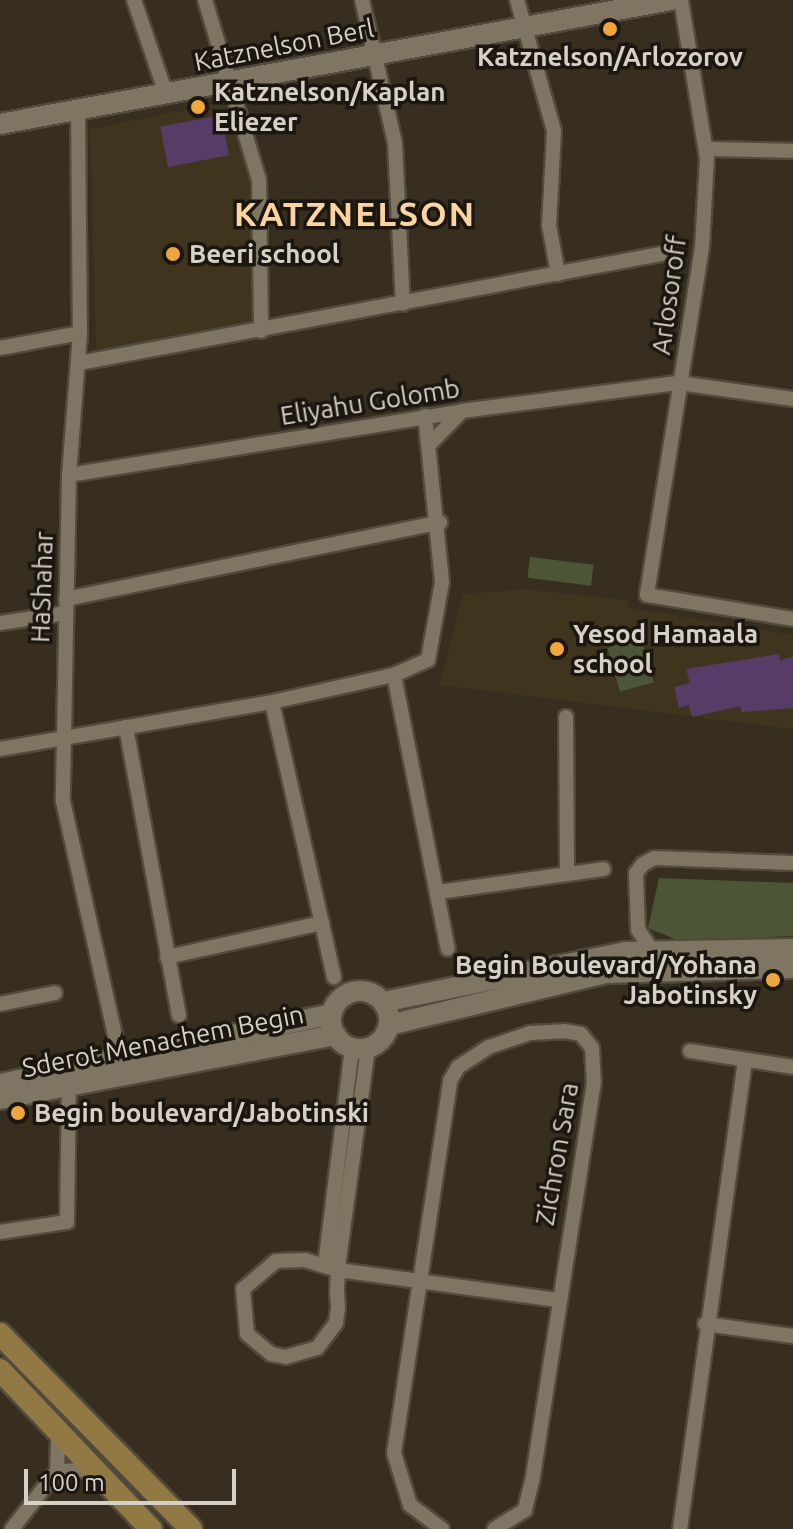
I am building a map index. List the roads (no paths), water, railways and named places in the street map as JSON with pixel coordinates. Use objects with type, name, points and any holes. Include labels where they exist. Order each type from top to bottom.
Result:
[{"type":"main road","points":[[0,1334],[191,1529]]},
{"type":"main road","points":[[0,1370],[151,1529]]},
{"type":"street","points":[[134,0],[166,94]]},
{"type":"street","points":[[205,0],[259,180],[261,331]]},
{"type":"street","points":[[362,0],[378,54],[395,143],[403,304]]},
{"type":"street","points":[[517,0],[554,131],[549,225],[558,274]]},
{"type":"street","name":"Katznelson Berl","points":[[0,124],[671,0]]},
{"type":"street","name":"Arlosoroff","points":[[681,0],[708,149],[702,247],[646,576],[647,595],[793,619]]},
{"type":"street","name":"HaShahar","points":[[78,110],[80,333],[69,475],[63,801],[120,1059]]},
{"type":"street","points":[[708,149],[793,151]]},
{"type":"street","points":[[79,363],[661,254]]},
{"type":"street","points":[[0,348],[80,333]]},
{"type":"street","name":"Eliyahu Golomb","points":[[69,475],[425,416],[679,383],[793,399]]},
{"type":"street","points":[[431,443],[462,411]]},
{"type":"street","points":[[0,749],[272,702],[394,675],[428,660],[439,625],[440,522],[425,416]]},
{"type":"street","points":[[0,623],[440,522]]},
{"type":"street","points":[[394,675],[448,949]]},
{"type":"street","points":[[272,702],[334,977]]},
{"type":"street","points":[[566,717],[567,874]]},
{"type":"street","points":[[126,727],[179,1015]]},
{"type":"street","points":[[626,952],[638,930],[636,873],[655,858],[793,863]]},
{"type":"street","points":[[438,892],[603,869]]},
{"type":"street","points":[[434,873],[460,889]]},
{"type":"street","points":[[167,957],[322,923]]},
{"type":"street","points":[[638,930],[652,950]]},
{"type":"street","points":[[383,1002],[626,952],[793,949]]},
{"type":"street","points":[[495,1529],[525,1510],[556,1300],[420,1282],[331,1268],[276,1261],[251,1276],[239,1304],[241,1324],[257,1346],[271,1354],[302,1355],[328,1338],[336,1323],[331,1268],[360,1048],[389,1025],[606,973],[793,968]]},
{"type":"street","points":[[0,1004],[55,993]]},
{"type":"street","points":[[360,1048],[336,1035],[332,1014],[352,993],[369,993],[383,1002],[389,1025]]},
{"type":"street","name":"Sderot Menachem Begin","points":[[0,1084],[332,1014]]},
{"type":"street","name":"Zichron Sara","points":[[420,1282],[450,1081],[458,1067],[489,1047],[530,1033],[564,1031],[581,1034],[596,1065],[556,1300]]},
{"type":"street","name":"Sderot Menachem Begin","points":[[0,1099],[336,1035]]},
{"type":"street","points":[[690,1051],[793,1067]]},
{"type":"street","points":[[680,1529],[705,1324],[745,1060]]},
{"type":"street","points":[[0,1232],[67,1222],[69,1085]]},
{"type":"street","points":[[420,1282],[394,1453],[410,1505],[442,1529]]},
{"type":"street","points":[[705,1324],[793,1336]]},
{"type":"street","points":[[12,1529],[57,1471],[58,1433]]},
{"type":"street","points":[[57,1471],[94,1470]]},
{"type":"place","name":"Katznelson/Arlozorov","points":[[610,29]]},
{"type":"place","name":"Katznelson/Kaplan Eliezer","points":[[198,107]]},
{"type":"place","name":"Beeri school","points":[[173,254]]},
{"type":"place","name":"Yesod Hamaala school","points":[[557,649]]},
{"type":"place","name":"Begin Boulevard/Yohana Jabotinsky","points":[[773,980]]},
{"type":"place","name":"Begin boulevard/Jabotinski","points":[[18,1113]]},
{"type":"district","name":"KATZNELSON","points":[[355,214]]}]
